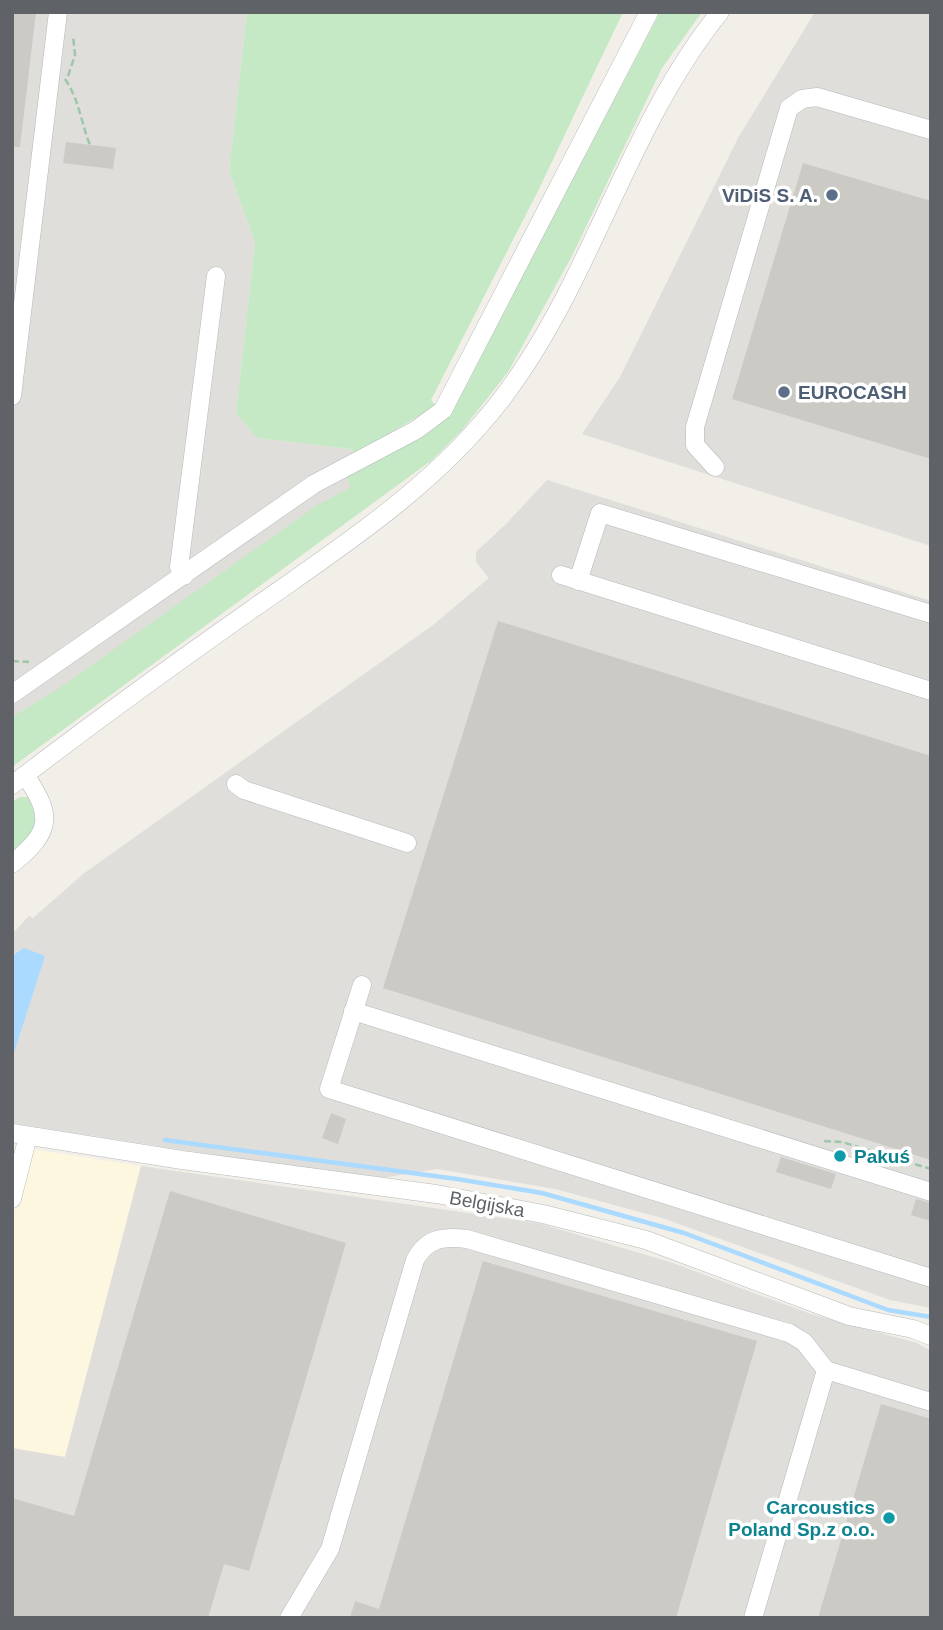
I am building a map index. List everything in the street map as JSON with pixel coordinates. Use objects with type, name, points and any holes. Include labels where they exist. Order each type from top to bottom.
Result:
[{"type":"street","points":[[12,396],[30,248],[58,79],[58,12]]},
{"type":"street","points":[[12,694],[314,484],[416,430],[443,411],[649,12]]},
{"type":"street","points":[[12,864],[32,848],[45,824],[46,811],[42,799],[19,780],[392,509],[466,442],[506,393],[545,334],[674,79],[720,12]]},
{"type":"street","points":[[715,467],[695,446],[695,428],[789,108],[802,99],[817,97],[931,130]]},
{"type":"street","points":[[184,576],[179,567],[216,276]]},
{"type":"street","points":[[931,614],[600,513],[569,578],[931,691]]},
{"type":"street","points":[[236,784],[244,790],[407,843]]},
{"type":"street","points":[[362,985],[329,1089],[931,1278]]},
{"type":"street","points":[[353,1011],[931,1192]]},
{"type":"street","points":[[12,1199],[20,1134]]},
{"type":"street","name":"Belgijska","points":[[20,1134],[436,1194],[543,1214],[646,1240],[849,1316],[931,1336]]},
{"type":"street","points":[[289,1618],[330,1549],[415,1260],[426,1244],[437,1238],[467,1239],[789,1333],[804,1342],[826,1370],[931,1402]]},
{"type":"street","points":[[753,1618],[826,1370]]},
{"type":"path","points":[[72,33],[75,55],[58,79],[80,107],[83,130],[90,145]]},
{"type":"path","points":[[817,1142],[842,1142],[931,1169]]},
{"type":"shaded area","points":[[12,12],[247,12],[229,171],[255,242],[236,413],[257,438],[351,449],[373,495],[12,747]]},
{"type":"shaded area","points":[[815,12],[931,12],[931,546],[582,434],[620,377],[738,138]]},
{"type":"shaded area","points":[[547,480],[931,601],[931,1308],[890,1300],[662,1218],[555,1189],[437,1169],[382,1178],[12,1123],[12,934],[29,916],[33,918],[83,874],[433,625],[489,578],[476,562],[476,552]]},
{"type":"shaded area","points":[[12,1146],[141,1166],[65,1457],[12,1448]]},
{"type":"shaded area","points":[[141,1166],[538,1223],[670,1262],[811,1314],[917,1343],[931,1351],[931,1618],[12,1618],[12,1448],[65,1457]]},
{"type":"green space","points":[[247,12],[623,12],[539,189],[431,400],[436,406],[354,454],[351,449],[257,438],[236,413],[255,242],[229,171]]},
{"type":"green space","points":[[660,12],[702,12],[662,68],[573,254],[508,372],[462,430],[432,460],[12,767],[12,717],[58,689],[316,506],[351,487],[346,475],[426,435],[448,417]]},
{"type":"green space","points":[[20,797],[33,797],[40,804],[33,833],[12,854],[12,802]]},
{"type":"water","points":[[24,948],[45,956],[12,1059],[12,956]]},
{"type":"building","points":[[12,12],[36,12],[20,147],[12,147]]},
{"type":"building","points":[[66,142],[116,148],[113,169],[63,163]]},
{"type":"building","points":[[803,163],[931,201],[931,459],[732,399]]},
{"type":"building","points":[[498,621],[931,756],[931,1160],[383,988]]},
{"type":"building","points":[[331,1113],[346,1119],[338,1144],[322,1138]]},
{"type":"building","points":[[781,1157],[836,1174],[831,1189],[776,1172]]},
{"type":"building","points":[[170,1191],[346,1243],[249,1571],[224,1564],[208,1618],[12,1618],[12,1498],[74,1516]]},
{"type":"building","points":[[916,1199],[931,1203],[931,1221],[911,1215]]},
{"type":"building","points":[[483,1261],[757,1341],[676,1618],[350,1618],[355,1601],[379,1609]]},
{"type":"building","name":"Carcoustics Poland Sp.z o.o.","points":[[881,1404],[931,1419],[931,1618],[818,1618]]},
{"type":"waterway","points":[[165,1140],[542,1193],[684,1233],[888,1310],[931,1317]]},
{"type":"place","name":"ViDiS S. A.","points":[[832,195]]},
{"type":"place","name":"EUROCASH","points":[[784,392]]},
{"type":"place","name":"Pakuś","points":[[840,1156]]},
{"type":"place","name":"Carcoustics Poland Sp.z o.o.","points":[[889,1518]]}]
